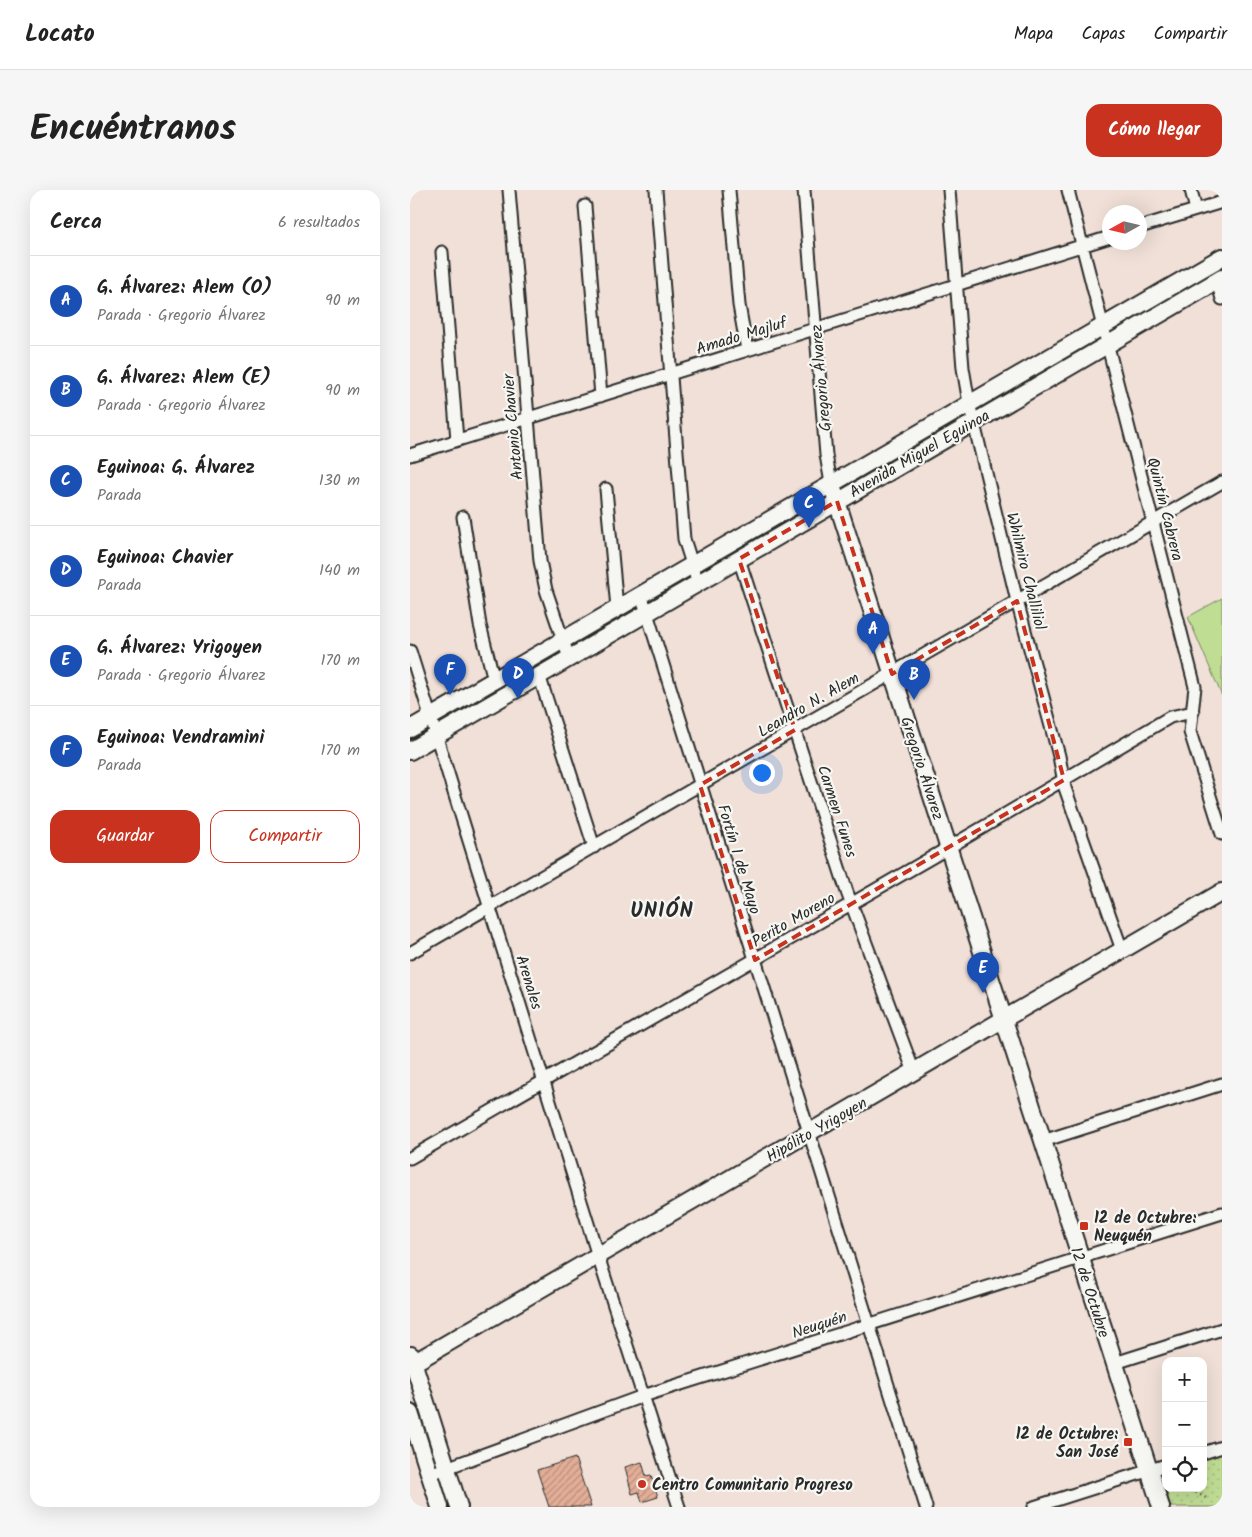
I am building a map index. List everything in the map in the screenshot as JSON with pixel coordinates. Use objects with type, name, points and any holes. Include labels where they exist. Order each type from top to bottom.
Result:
[{"type":"main road","name":"Avenida Miguel Eguinoa","points":[[410,729],[831,482],[1222,257]]},
{"type":"main road","name":"Avenida Miguel Eguinoa","points":[[410,751],[1220,280]]},
{"type":"main road","name":"Gregorio Álvarez","points":[[831,482],[1003,1020]]},
{"type":"main road","name":"Hipólito Yrigoyen","points":[[411,1360],[598,1256],[1222,892]]},
{"type":"main road","name":"12 de Octubre","points":[[1003,1020],[1161,1507]]},
{"type":"main road","points":[[411,1360],[459,1507]]},
{"type":"main road","points":[[410,1413],[440,1507]]},
{"type":"street","name":"Antonio Chavier","points":[[509,190],[540,561],[569,658]]},
{"type":"street","points":[[656,190],[684,533],[691,564],[698,583]]},
{"type":"street","points":[[729,190],[739,305],[747,350]]},
{"type":"street","name":"Gregorio Álvarez","points":[[804,190],[826,455],[831,482]]},
{"type":"street","name":"Whilmiro Challiliol","points":[[949,190],[963,368],[969,403],[1068,799],[1122,950]]},
{"type":"street","name":"Quintín Cabrera","points":[[1068,190],[1195,687],[1190,732],[1222,834]]},
{"type":"street","points":[[1191,190],[1196,210]]},
{"type":"street","points":[[1147,226],[1222,202]]},
{"type":"street","points":[[585,206],[601,396]]},
{"type":"street","name":"Amado Majluf","points":[[410,455],[1102,240]]},
{"type":"street","points":[[442,252],[458,440]]},
{"type":"street","points":[[1220,280],[1222,299]]},
{"type":"street","name":"Leandro N. Alem","points":[[410,953],[1222,482]]},
{"type":"street","points":[[606,488],[617,608]]},
{"type":"street","points":[[463,517],[480,625],[494,680]]},
{"type":"street","name":"Carmen Funes","points":[[739,559],[852,904],[914,1072]]},
{"type":"street","name":"Fortín 1 de Mayo","points":[[641,594],[926,1507]]},
{"type":"street","name":"Arenales","points":[[410,651],[598,1256],[679,1507]]},
{"type":"street","points":[[539,676],[594,847]]},
{"type":"street","name":"Perito Moreno","points":[[410,1158],[852,904],[1170,717],[1193,712]]},
{"type":"street","points":[[1043,1141],[1222,1084]]},
{"type":"street","name":"Neuquén","points":[[430,1474],[644,1396],[1222,1213]]},
{"type":"street","points":[[1114,1363],[1222,1329]]},
{"type":"street","points":[[1207,1452],[1222,1447]]},
{"type":"street","points":[[1034,1507],[1162,1466]]},
{"type":"path","points":[[1195,1492],[1208,1499]]},
{"type":"highlighted area","points":[[837,501],[892,674],[1017,601],[1064,780],[755,960],[700,785],[795,730],[739,559]]},
{"type":"green space","points":[[1222,598],[1222,696],[1188,617]]},
{"type":"green space","points":[[1222,1453],[1222,1507],[1171,1507],[1166,1492],[1207,1492],[1207,1458]]},
{"type":"building","points":[[575,1458],[591,1507],[549,1507],[537,1470]]},
{"type":"building","name":"Centro Comunitario Progreso","points":[[642,1462],[646,1476],[651,1475],[658,1497],[642,1502],[639,1492],[632,1494],[625,1467]]},
{"type":"place","name":"Eguinoa: G. Álvarez","points":[[809,528]]},
{"type":"place","name":"G. Álvarez: Alem (O)","points":[[873,654]]},
{"type":"place","name":"Eguinoa: Vendramini","points":[[450,695]]},
{"type":"place","name":"Eguinoa: Chavier","points":[[518,699]]},
{"type":"place","name":"G. Álvarez: Alem (E)","points":[[914,700]]},
{"type":"place","name":"G. Álvarez: Yrigoyen","points":[[983,993]]},
{"type":"place","name":"12 de Octubre: Neuquén","points":[[1084,1226]]},
{"type":"place","name":"12 de Octubre: San José","points":[[1128,1442]]},
{"type":"place","name":"Centro Comunitario Progreso","points":[[642,1484]]},
{"type":"district","name":"UNIÓN","points":[[662,910]]}]
